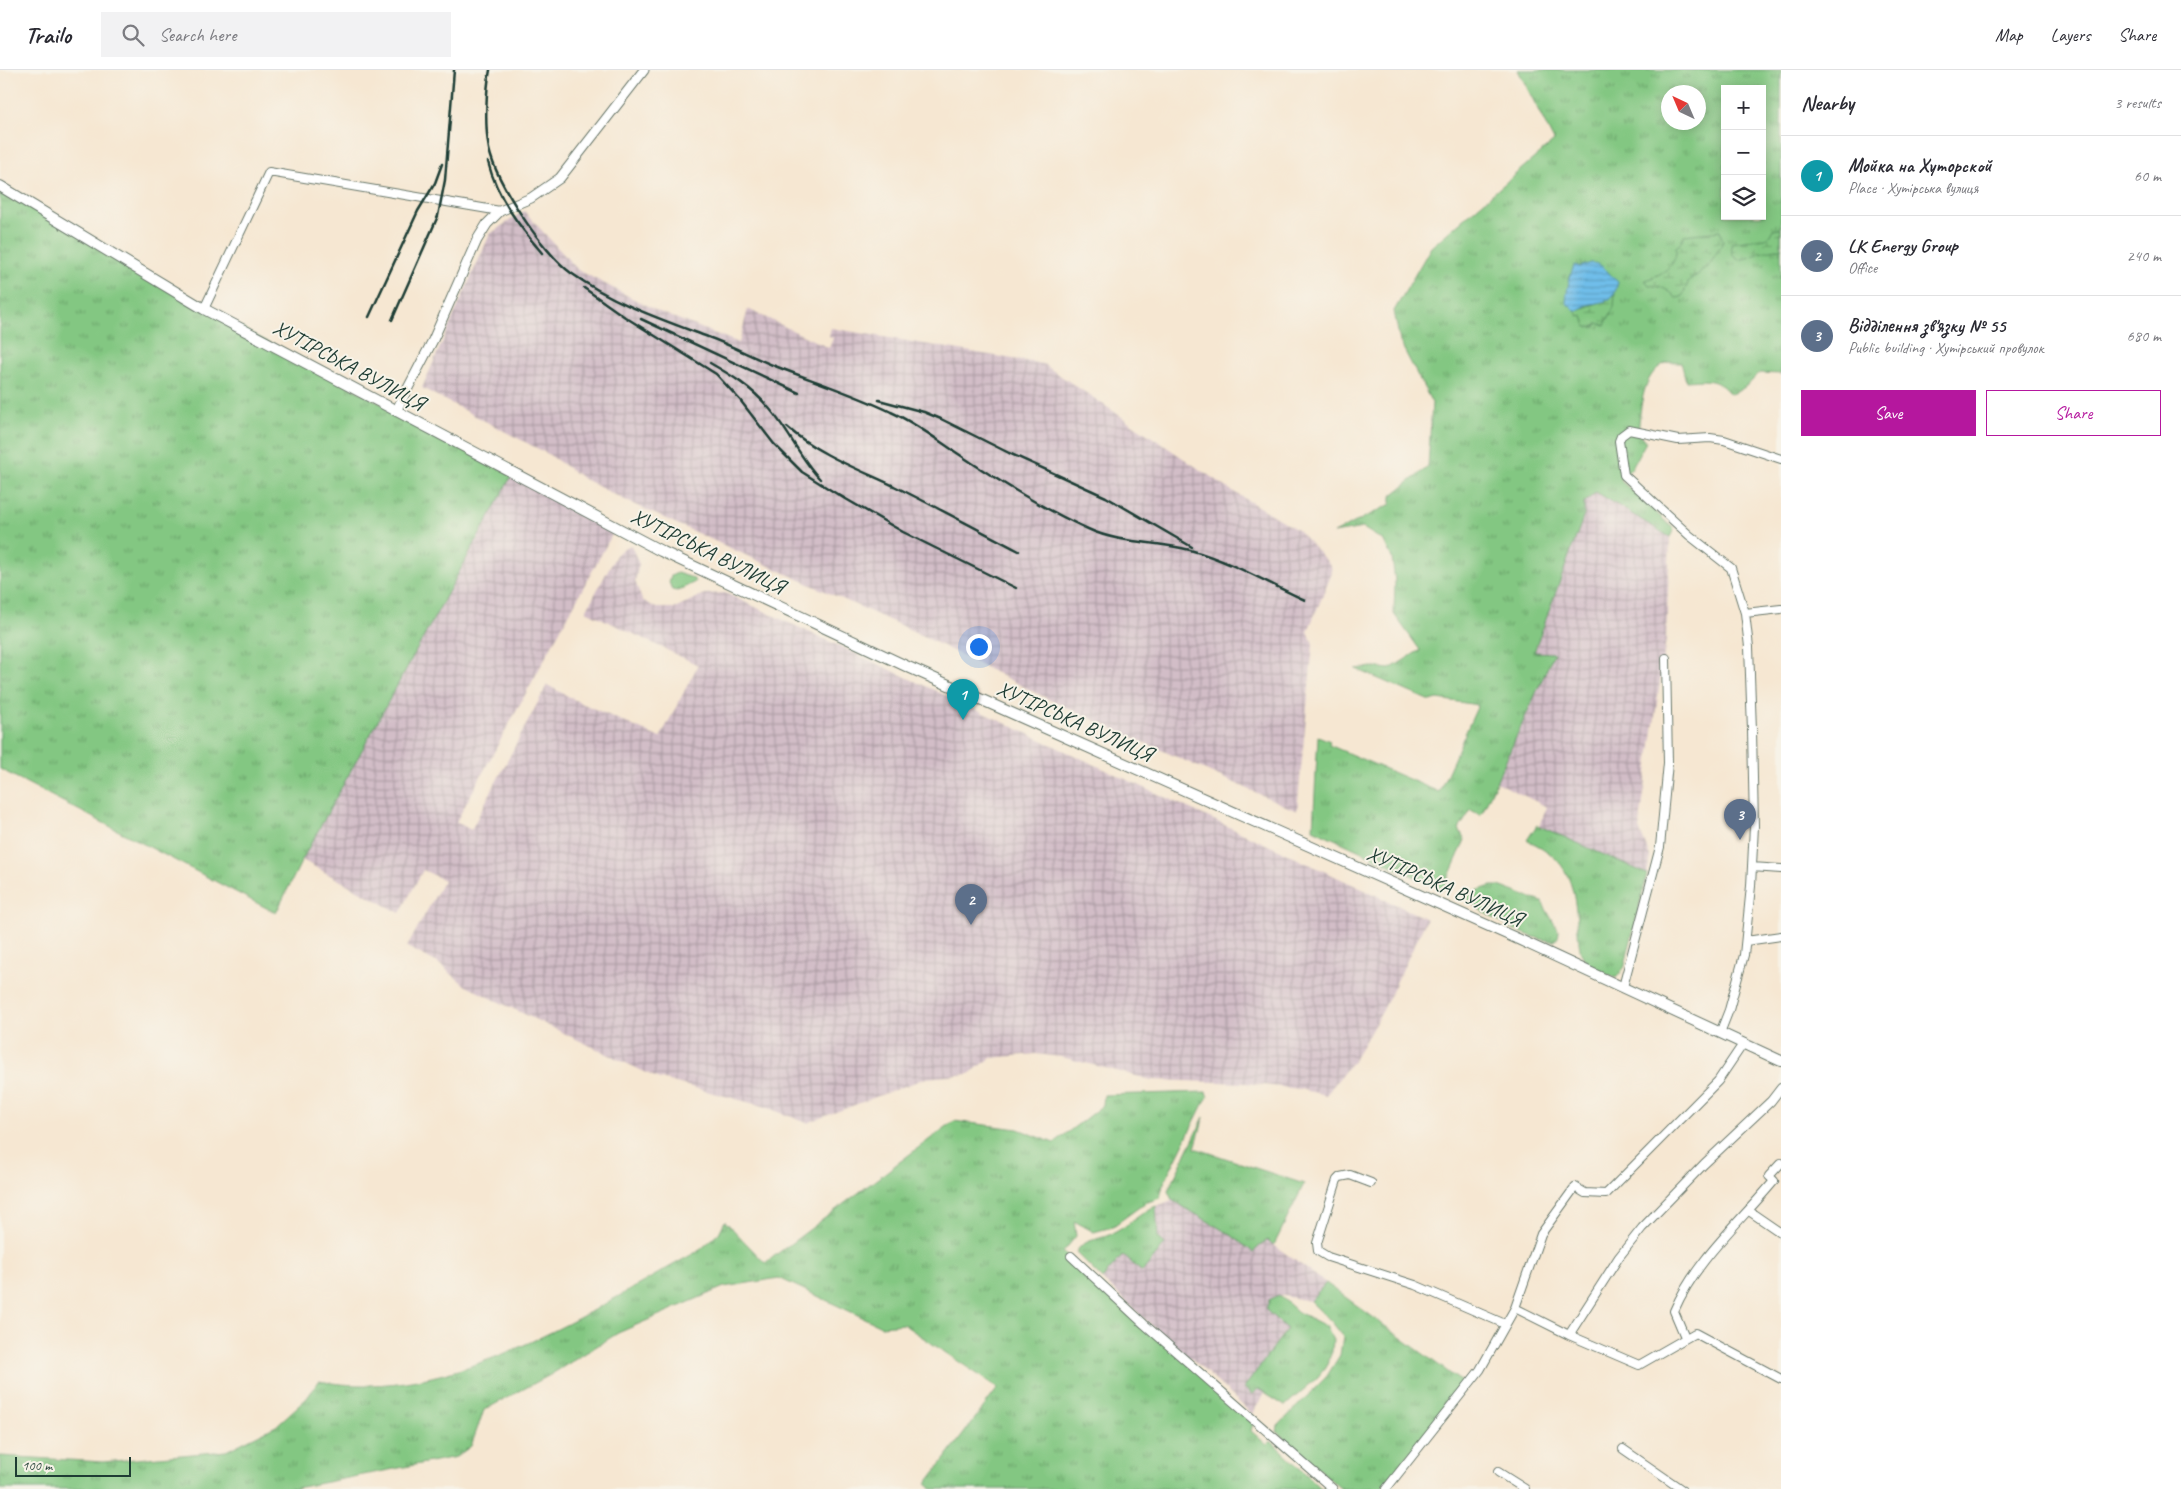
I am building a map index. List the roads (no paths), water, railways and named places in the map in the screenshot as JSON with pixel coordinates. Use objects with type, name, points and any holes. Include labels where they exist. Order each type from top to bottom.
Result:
[{"type":"main road","name":"ХУТІРСЬКА ВУЛИЦЯ","points":[[0,186],[204,309],[661,551],[906,666],[1623,987],[1781,1062]]},
{"type":"street","points":[[396,411],[432,340],[477,240],[487,224],[500,211],[545,190],[560,178],[644,70]]},
{"type":"street","points":[[204,309],[269,172],[500,211]]},
{"type":"street","points":[[1720,1033],[1730,1010],[1744,955],[1752,868],[1752,721],[1749,647],[1745,613],[1731,568],[1689,534],[1624,475],[1621,464],[1620,441],[1626,431],[1629,430],[1678,440],[1710,438],[1724,440],[1781,459]]},
{"type":"street","points":[[1745,613],[1781,609]]},
{"type":"street","points":[[1623,987],[1660,847],[1668,763],[1666,658]]},
{"type":"street","points":[[1752,868],[1781,869]]},
{"type":"street","points":[[1746,941],[1781,936]]},
{"type":"street","points":[[1386,1489],[1480,1370],[1514,1308],[1542,1234],[1574,1187],[1585,1193],[1606,1194],[1718,1081],[1744,1044]]},
{"type":"street","points":[[1569,1335],[1619,1257],[1642,1228],[1704,1164],[1771,1102],[1781,1088]]},
{"type":"street","points":[[1685,1337],[1674,1310],[1683,1290],[1709,1256],[1774,1181],[1769,1176],[1781,1163]]},
{"type":"street","points":[[1371,1183],[1350,1175],[1340,1177],[1337,1180],[1317,1243],[1318,1251],[1328,1257],[1415,1285],[1505,1324]]},
{"type":"street","points":[[1749,1211],[1781,1233]]},
{"type":"street","points":[[1071,1256],[1144,1324],[1333,1489]]},
{"type":"street","points":[[1514,1308],[1569,1335],[1639,1365],[1695,1333],[1781,1379]]},
{"type":"street","points":[[1624,1449],[1681,1489]]},
{"type":"street","points":[[1498,1472],[1525,1489]]},
{"type":"water","points":[[1591,263],[1599,265],[1618,282],[1615,293],[1610,299],[1588,305],[1576,311],[1566,303],[1571,272],[1575,265],[1580,267]]},
{"type":"railway","points":[[392,320],[438,216],[445,180],[454,70]]},
{"type":"railway","points":[[490,70],[486,116],[487,135],[492,158],[499,175],[520,214],[533,232],[560,263],[587,284],[620,302],[672,324],[717,340],[775,366],[863,399],[901,417],[1011,488],[1088,529],[1126,540],[1190,550],[1234,566],[1305,600]]},
{"type":"railway","points":[[488,162],[503,199],[542,253]]},
{"type":"railway","points":[[369,317],[418,211],[435,183],[442,164]]},
{"type":"railway","points":[[584,288],[625,317],[716,374],[740,400],[774,444],[802,472],[845,499]]},
{"type":"railway","points":[[641,319],[799,393]]},
{"type":"railway","points":[[710,363],[741,382],[762,400],[782,424],[806,462],[820,479]]},
{"type":"railway","points":[[879,400],[924,412],[941,419],[1009,453],[1106,497],[1192,547]]},
{"type":"railway","points":[[787,427],[825,453],[894,486],[1019,551]]},
{"type":"railway","points":[[839,495],[903,532],[1016,588]]},
{"type":"place","name":"Мойка на Хуторской","points":[[963,720]]},
{"type":"place","name":"Відділення зв'язку № 55","points":[[1740,840]]},
{"type":"place","name":"LK Energy Group","points":[[971,925]]}]
